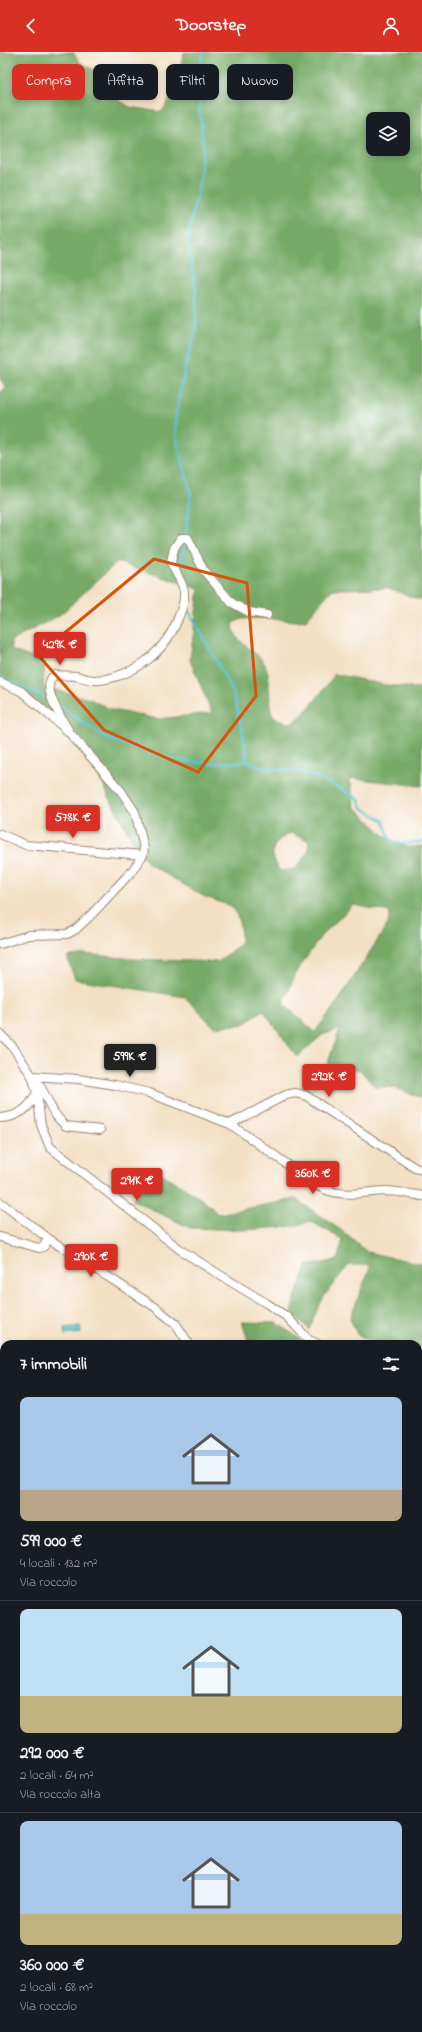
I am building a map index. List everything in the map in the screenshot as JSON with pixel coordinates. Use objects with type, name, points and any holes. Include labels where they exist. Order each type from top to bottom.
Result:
[{"type":"street","points":[[70,733],[50,695],[48,684],[50,680],[54,676],[75,676],[91,680],[126,674],[141,666],[152,657],[173,632],[183,604],[183,586],[171,562],[174,548],[181,538],[188,538],[204,571],[232,602],[249,612],[267,615]]},
{"type":"street","points":[[0,682],[21,691],[70,733],[121,791],[135,812],[144,848],[143,855],[122,882],[75,930],[67,934],[29,935],[0,944]]},
{"type":"street","points":[[0,834],[26,845],[143,855]]},
{"type":"street","points":[[0,1034],[13,1047],[32,1076],[42,1088],[51,1110],[66,1126],[100,1130]]},
{"type":"street","points":[[32,1076],[37,1092],[41,1125],[50,1147],[182,1251],[266,1302],[287,1317],[309,1340]]},
{"type":"street","points":[[32,1076],[115,1085],[149,1093],[230,1124],[330,1193],[352,1194],[397,1191],[422,1196]]},
{"type":"street","points":[[0,1118],[16,1115],[26,1109],[32,1104],[37,1092]]},
{"type":"street","points":[[230,1124],[286,1095],[295,1093],[304,1095],[312,1098],[415,1168],[422,1170]]},
{"type":"street","points":[[0,1202],[49,1239],[155,1307],[176,1324],[186,1340]]},
{"type":"street","points":[[0,1237],[39,1248],[43,1248],[49,1239]]},
{"type":"highlighted area","points":[[154,559],[247,583],[256,696],[198,772],[104,730],[38,655]]},
{"type":"green space","points":[[0,52],[73,52],[82,64],[12,64],[12,100],[85,100],[85,65],[93,69],[93,100],[119,100],[130,107],[162,112],[169,100],[219,100],[219,64],[181,64],[184,52],[422,52],[422,599],[417,599],[388,588],[332,589],[306,620],[297,621],[259,618],[242,619],[233,623],[237,636],[257,654],[265,665],[269,682],[271,711],[274,717],[281,721],[290,723],[303,714],[335,674],[386,685],[422,689],[422,786],[350,778],[354,806],[385,836],[407,847],[422,846],[422,1098],[392,1087],[375,1087],[360,1070],[327,1065],[340,1029],[322,1035],[297,1057],[263,1010],[244,1024],[214,1027],[185,997],[75,979],[67,957],[84,954],[133,959],[218,962],[241,943],[239,920],[233,907],[203,896],[149,864],[134,844],[97,774],[87,759],[70,740],[57,719],[0,680],[0,393],[6,387],[0,379]],"holes":[[[117,562],[199,589],[190,660],[212,713],[158,719],[112,710],[90,699],[43,687],[45,663],[11,650],[11,641],[60,615]],[[291,833],[309,841],[308,853],[295,869],[280,871],[274,859],[274,849],[279,840]],[[353,905],[390,912],[388,924],[339,1000],[315,1032],[283,1004],[297,971],[321,936]]]},
{"type":"green space","points":[[156,1170],[203,1200],[218,1214],[296,1199],[342,1231],[367,1252],[422,1264],[422,1340],[368,1340],[357,1334],[350,1318],[371,1265],[349,1265],[336,1280],[320,1303],[310,1330],[292,1314],[296,1296],[307,1266],[337,1260],[343,1240],[310,1221],[295,1226],[245,1230],[190,1228],[133,1200]]},
{"type":"green space","points":[[242,1322],[277,1323],[301,1340],[248,1340]]},
{"type":"water","points":[[80,1326],[81,1333],[65,1335],[64,1328]]},
{"type":"waterway","points":[[180,573],[191,494],[176,437],[176,414],[185,367],[196,330],[196,291],[188,243],[198,192],[203,147],[199,98],[199,70],[204,52]]},
{"type":"waterway","points":[[185,604],[233,692],[243,734],[247,761],[265,769],[295,771],[317,777],[351,794],[359,800],[362,808],[383,820],[391,841],[405,844],[422,841]]},
{"type":"waterway","points":[[0,676],[51,701]]},
{"type":"waterway","points":[[58,705],[106,738],[164,757],[176,760],[212,764],[246,761]]}]
